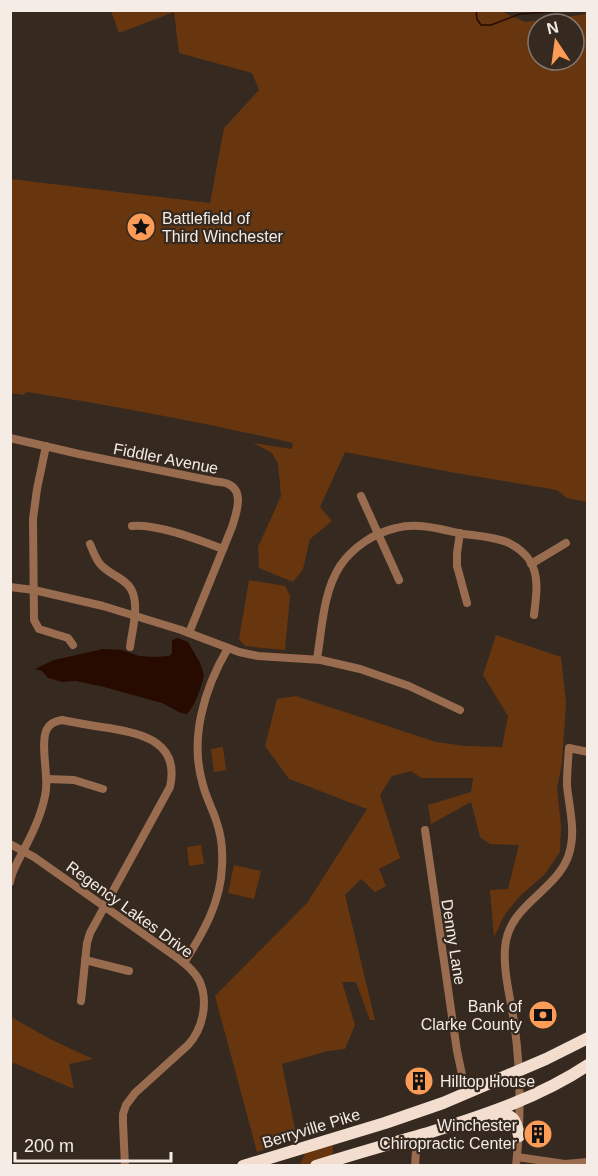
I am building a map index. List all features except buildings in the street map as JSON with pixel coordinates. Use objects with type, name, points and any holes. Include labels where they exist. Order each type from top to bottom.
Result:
[{"type":"highway","name":"Berryville Pike","points":[[243,1166],[443,1103],[588,1038]]},
{"type":"highway","points":[[316,1166],[469,1120],[520,1101],[588,1065]]},
{"type":"highway","points":[[469,1120],[500,1114],[511,1116],[516,1123],[519,1136]]},
{"type":"street","name":"Fiddler Avenue","points":[[10,438],[229,484],[233,487],[237,493],[238,504],[232,526],[189,633]]},
{"type":"street","points":[[46,446],[34,504],[34,620],[39,629],[68,638],[74,645]]},
{"type":"street","points":[[361,496],[399,580]]},
{"type":"street","points":[[132,526],[153,527],[223,549]]},
{"type":"street","points":[[317,659],[326,603],[335,577],[343,563],[365,541],[396,528],[427,526],[510,544],[523,553],[531,564],[537,585],[534,615]]},
{"type":"street","points":[[460,533],[456,559],[467,603]]},
{"type":"street","points":[[531,564],[566,543]]},
{"type":"street","points":[[90,544],[100,565],[125,582],[132,590],[135,601],[130,647]]},
{"type":"street","points":[[10,587],[34,590],[103,606],[258,656],[317,659],[360,669],[400,682],[460,710]]},
{"type":"street","points":[[184,963],[214,909],[218,897],[222,867],[219,832],[203,785],[198,759],[198,734],[202,713],[216,672],[228,648]]},
{"type":"street","points":[[10,882],[44,800],[46,779],[44,742],[49,725],[62,720],[139,735],[156,742],[166,754],[171,768],[170,787],[90,933],[81,1001]]},
{"type":"street","points":[[588,752],[569,748],[567,782],[573,831],[568,855],[558,876],[522,909],[512,926],[505,946],[505,967],[520,1070],[517,1161],[565,1164],[588,1162]]},
{"type":"street","points":[[46,779],[74,780],[103,789]]},
{"type":"street","name":"Denny Lane","points":[[425,830],[457,1051],[466,1093]]},
{"type":"street","name":"Regency Lakes Drive","points":[[10,844],[24,850],[184,963],[195,975],[201,987],[204,1004],[199,1030],[188,1045],[135,1093],[126,1105],[123,1121],[125,1166]]},
{"type":"street","points":[[85,960],[129,971]]},
{"type":"street","points":[[415,1166],[417,1136]]},
{"type":"shaded area","points":[[111,11],[501,11],[526,22],[526,72],[586,72],[587,14],[587,502],[567,498],[557,490],[345,452],[320,507],[332,521],[310,539],[303,569],[293,582],[259,568],[258,547],[281,496],[278,464],[272,453],[253,443],[292,449],[293,443],[94,403],[27,392],[23,395],[11,393],[11,179],[210,203],[224,128],[259,90],[252,73],[179,53],[174,12],[119,33]]},
{"type":"shaded area","points":[[249,580],[285,586],[290,596],[285,650],[245,646],[239,639]]},
{"type":"shaded area","points":[[496,635],[561,657],[566,703],[562,763],[557,788],[561,826],[560,852],[545,874],[520,896],[505,914],[494,937],[490,890],[508,889],[519,845],[490,844],[480,837],[471,802],[431,824],[428,805],[471,792],[473,778],[421,778],[411,771],[392,776],[380,795],[400,858],[379,869],[386,886],[375,892],[361,879],[345,895],[375,1020],[370,1020],[356,982],[342,982],[355,1025],[345,1049],[328,1051],[282,1064],[297,1139],[257,1152],[215,996],[307,903],[367,809],[289,779],[265,746],[277,699],[296,696],[436,742],[502,747],[508,716],[483,675]]},
{"type":"shaded area","points":[[178,638],[188,642],[204,675],[196,701],[187,714],[162,703],[104,687],[48,678],[42,671],[35,669],[54,660],[103,649],[122,650],[139,656],[169,656],[172,653],[172,640]]},
{"type":"shaded area","points":[[223,747],[226,770],[214,772],[211,749]]},
{"type":"shaded area","points":[[201,845],[204,864],[189,866],[187,847]]},
{"type":"shaded area","points":[[234,865],[261,871],[254,899],[228,893]]},
{"type":"shaded area","points":[[11,1017],[50,1039],[93,1059],[69,1064],[74,1089],[14,1063],[11,1065]]},
{"type":"shaded area","points":[[333,1143],[332,1165],[299,1166],[307,1150]]},
{"type":"waterway","points":[[476,10],[477,19],[481,25],[491,25],[520,14],[574,10]]},
{"type":"place","name":"Battlefield of Third Winchester","points":[[141,227]]},
{"type":"place","name":"Bank of Clarke County","points":[[543,1015]]},
{"type":"place","name":"Hilltop House","points":[[419,1081]]},
{"type":"place","name":"Winchester Chiropractic Center","points":[[538,1134]]}]
